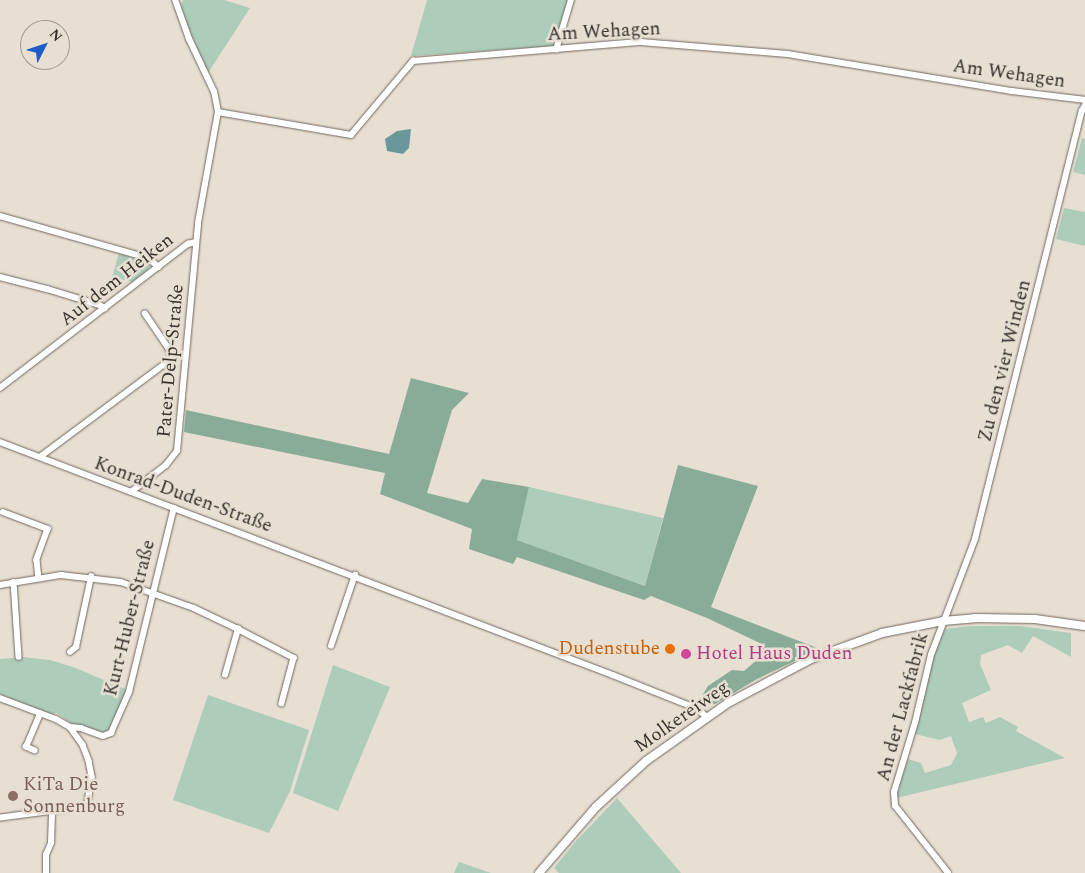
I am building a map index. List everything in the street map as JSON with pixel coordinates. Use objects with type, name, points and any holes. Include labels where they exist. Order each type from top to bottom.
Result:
[{"type":"main road","name":"Molkereiweg","points":[[539,873],[571,834],[623,781],[669,743],[707,716],[761,683],[820,655],[882,633],[943,621],[975,618],[1026,618],[1085,626]]},
{"type":"street","points":[[556,50],[571,0]]},
{"type":"street","name":"Auf dem Heiken","points":[[0,388],[188,244],[196,242],[218,112],[214,92],[189,39],[177,2]]},
{"type":"street","name":"Am Wehagen","points":[[218,112],[351,135],[413,61],[641,42],[788,54],[1085,100]]},
{"type":"street","name":"Zu den vier Winden","points":[[943,621],[975,539],[1085,105]]},
{"type":"street","points":[[0,216],[148,258],[159,266]]},
{"type":"street","name":"Pater-Delp-Straße","points":[[131,492],[166,464],[177,451],[196,242]]},
{"type":"street","points":[[0,277],[48,288],[100,304],[105,308]]},
{"type":"street","points":[[40,457],[169,361],[172,355],[145,314]]},
{"type":"street","name":"Konrad-Duden-Straße","points":[[0,442],[686,704],[698,709],[707,716]]},
{"type":"street","name":"Kurt-Huber-Straße","points":[[70,727],[81,728],[103,736],[111,733],[130,692],[152,593],[174,508]]},
{"type":"street","points":[[3,512],[48,529],[37,560],[39,578]]},
{"type":"street","points":[[0,585],[61,575],[91,577],[121,582],[194,608],[294,658],[282,702]]},
{"type":"street","points":[[331,646],[355,576]]},
{"type":"street","points":[[70,652],[76,647],[91,577]]},
{"type":"street","points":[[14,582],[20,657]]},
{"type":"street","name":"An der Lackfabrik","points":[[943,621],[931,655],[893,799],[895,806],[948,873]]},
{"type":"street","points":[[225,676],[238,629]]},
{"type":"street","points":[[0,698],[70,727],[83,745],[92,776],[88,802],[84,807],[0,818]]},
{"type":"street","points":[[35,751],[26,746],[40,714]]},
{"type":"street","points":[[46,873],[46,854],[51,843],[52,812]]},
{"type":"green space","points":[[183,0],[224,0],[250,8],[208,73],[180,8]]},
{"type":"green space","points":[[427,0],[569,0],[555,46],[411,56]]},
{"type":"green space","points":[[1082,138],[1085,139],[1085,175],[1073,172]]},
{"type":"green space","points":[[1064,208],[1085,212],[1085,246],[1056,239]]},
{"type":"green space","points":[[119,253],[146,261],[150,265],[148,270],[132,282],[112,277]]},
{"type":"green space","points":[[411,378],[469,393],[452,410],[427,493],[468,503],[482,479],[529,487],[517,540],[645,586],[678,465],[758,486],[711,607],[820,649],[757,679],[715,704],[709,705],[702,696],[708,686],[732,670],[744,671],[758,659],[764,645],[707,618],[651,596],[644,600],[517,557],[513,564],[469,549],[472,529],[380,494],[385,473],[184,432],[186,410],[389,454]]},
{"type":"green space","points":[[529,487],[663,518],[645,586],[517,540]]},
{"type":"green space","points":[[971,626],[1020,626],[1071,633],[1071,657],[1033,636],[1022,653],[1008,645],[981,655],[980,664],[991,690],[962,703],[969,722],[983,717],[986,723],[1000,717],[1018,727],[1016,731],[1065,758],[896,798],[908,759],[921,763],[925,773],[951,765],[957,753],[951,736],[940,740],[915,734],[933,658],[945,629]]},
{"type":"green space","points":[[23,657],[50,660],[73,667],[128,690],[109,730],[103,733],[77,727],[57,713],[51,714],[0,694],[0,659]]},
{"type":"green space","points":[[333,665],[390,687],[338,811],[293,793]]},
{"type":"green space","points":[[208,695],[309,730],[290,791],[269,833],[173,800]]},
{"type":"green space","points":[[617,798],[681,873],[559,873],[554,868],[576,841]]},
{"type":"green space","points":[[459,862],[491,873],[454,873]]},
{"type":"water","points":[[411,129],[409,148],[403,154],[387,151],[385,139],[397,131]]},
{"type":"place","name":"Dudenstube","points":[[670,649]]},
{"type":"place","name":"Hotel Haus Duden","points":[[686,654]]},
{"type":"place","name":"KiTa Die Sonnenburg","points":[[13,796]]}]
